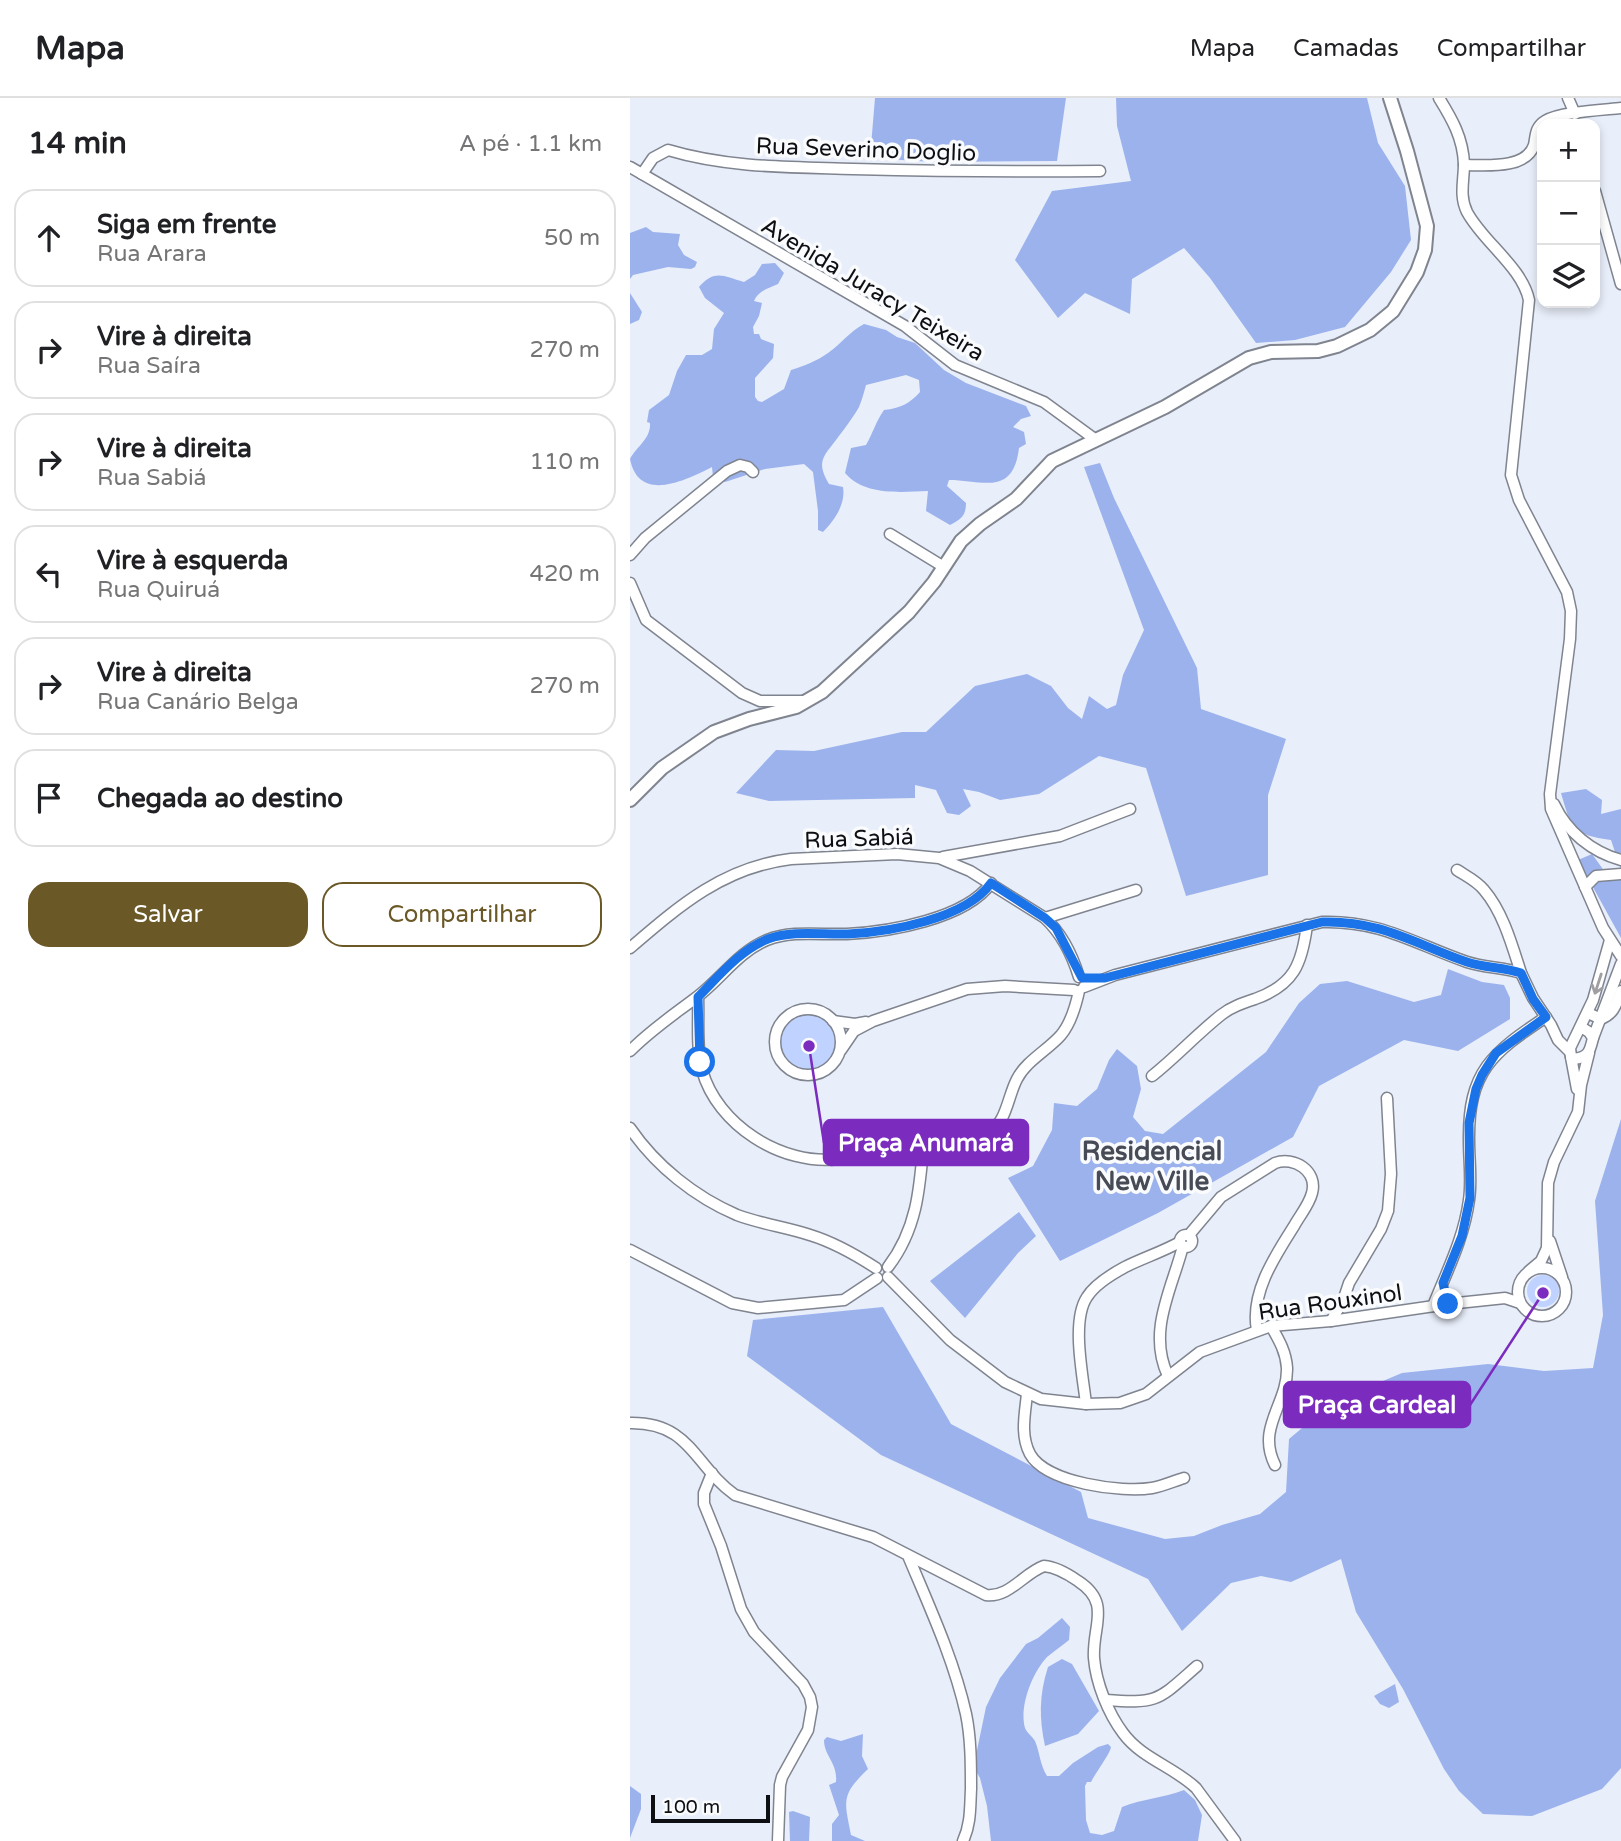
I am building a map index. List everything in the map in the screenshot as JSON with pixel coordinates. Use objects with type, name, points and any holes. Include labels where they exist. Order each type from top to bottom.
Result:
[{"type":"main road","points":[[630,800],[662,768],[714,732],[749,719],[796,707],[822,692],[909,611],[961,541],[1016,499],[1052,461],[1165,408],[1249,358],[1271,352],[1299,353],[1337,346],[1370,330],[1393,311],[1417,272],[1428,237],[1392,98]]},
{"type":"street","points":[[1440,98],[1458,131],[1464,165],[1462,188],[1468,214],[1527,290],[1529,300],[1511,475],[1519,500],[1567,592],[1571,611],[1570,639],[1550,794],[1553,817],[1610,940],[1621,956]]},
{"type":"street","points":[[1568,98],[1576,114]]},
{"type":"street","points":[[1561,119],[1576,114],[1621,108]]},
{"type":"street","points":[[1464,165],[1522,160],[1529,154],[1537,134]]},
{"type":"street","name":"Rua Severino Doglio","points":[[642,174],[653,158],[668,150],[708,160],[769,167],[975,172],[1100,171]]},
{"type":"street","name":"Avenida Juracy Teixeira","points":[[630,167],[905,326],[955,365],[1044,402],[1096,440]]},
{"type":"street","points":[[1600,209],[1620,280]]},
{"type":"street","points":[[630,555],[645,538],[727,471],[740,465],[753,472]]},
{"type":"street","points":[[890,534],[944,567]]},
{"type":"street","points":[[630,583],[643,616],[649,622],[742,693],[760,701],[809,700]]},
{"type":"street","points":[[1550,794],[1560,816],[1584,843],[1621,860]]},
{"type":"street","points":[[939,858],[1060,836],[1130,809]]},
{"type":"street","points":[[1567,849],[1574,844],[1584,843]]},
{"type":"street","points":[[1596,876],[1603,865],[1597,851]]},
{"type":"street","name":"Rua Sabiá","points":[[630,948],[690,899],[728,875],[772,861],[897,853],[939,858],[957,864],[991,883],[1045,918],[1054,927],[1075,961],[1077,984],[1073,1008],[1066,1029],[1020,1074],[1000,1120],[991,1131],[972,1139],[924,1138]]},
{"type":"street","points":[[1457,870],[1479,885],[1490,898],[1508,934],[1533,999],[1549,1021],[1558,1040],[1577,1059],[1589,1053]]},
{"type":"street","points":[[1583,883],[1596,876],[1621,874]]},
{"type":"street","points":[[630,1051],[662,1020],[698,997],[735,961],[768,940],[801,933],[866,932],[913,924],[960,907],[980,896],[991,883]]},
{"type":"street","points":[[1045,918],[1136,890]]},
{"type":"street","points":[[1054,927],[1065,913]]},
{"type":"street","points":[[873,1021],[855,1024],[834,1021],[820,1011],[797,1011],[780,1025],[775,1048],[786,1067],[796,1073],[807,1076],[819,1074],[829,1069],[854,1031],[873,1021],[967,989],[1005,986],[1055,989],[1307,925],[1340,921],[1393,931],[1439,952],[1478,965],[1521,973]]},
{"type":"street","points":[[1153,1076],[1222,1014],[1273,992],[1284,984],[1300,960],[1307,925]]},
{"type":"street","points":[[1580,1100],[1570,1054],[1588,1013],[1610,940]]},
{"type":"street","points":[[1548,1232],[1566,1288],[1563,1303],[1553,1313],[1538,1316],[1520,1303],[1518,1291],[1520,1282],[1545,1254],[1548,1232],[1546,1201],[1551,1171],[1573,1125],[1592,1038],[1621,965],[1606,959]]},
{"type":"street","points":[[1601,1019],[1613,1013],[1621,991]]},
{"type":"street","points":[[630,1250],[733,1303],[758,1308],[844,1300],[882,1273],[898,1254],[910,1229],[924,1138],[893,1140],[850,1157],[827,1160],[784,1151],[756,1140],[733,1122],[706,1083],[699,1051],[698,997]]},
{"type":"street","points":[[1588,1013],[1601,1019]]},
{"type":"street","points":[[834,1021],[840,1033],[841,1050]]},
{"type":"street","points":[[1549,1021],[1561,1030],[1579,1029],[1589,1032],[1592,1038]]},
{"type":"street","points":[[1433,1306],[1462,1236],[1470,1198],[1469,1123],[1476,1089],[1496,1053],[1549,1021]]},
{"type":"street","points":[[1331,1321],[1388,1212],[1391,1174],[1387,1098]]},
{"type":"street","points":[[630,1128],[656,1160],[708,1200],[752,1220],[811,1235],[838,1246],[882,1273]]},
{"type":"street","points":[[1168,1376],[1160,1335],[1161,1316],[1165,1296],[1186,1242],[1221,1197],[1275,1163],[1286,1161],[1303,1166],[1311,1178],[1312,1192],[1259,1293],[1255,1318],[1257,1330]]},
{"type":"street","points":[[1086,1404],[1080,1336],[1081,1309],[1087,1296],[1096,1286],[1126,1266],[1186,1242]]},
{"type":"street","points":[[1529,1271],[1536,1268],[1552,1270],[1563,1280]]},
{"type":"street","name":"Rua Rouxinol","points":[[882,1273],[966,1353],[1006,1382],[1027,1394],[1050,1401],[1086,1404],[1120,1403],[1146,1394],[1200,1352],[1271,1326],[1350,1319],[1506,1298],[1518,1291]]},
{"type":"street","points":[[1443,1283],[1448,1304]]},
{"type":"street","name":"Rua Rouxinol","points":[[1506,1298],[1520,1303]]},
{"type":"street","points":[[1343,1301],[1350,1319]]},
{"type":"street","points":[[1271,1326],[1284,1350],[1287,1368],[1285,1383],[1268,1435],[1269,1451],[1275,1465]]},
{"type":"street","points":[[1164,1360],[1179,1367]]},
{"type":"street","points":[[1027,1394],[1025,1438],[1031,1455],[1044,1468],[1080,1481],[1116,1489],[1153,1488],[1184,1478]]},
{"type":"street","points":[[630,1423],[652,1424],[672,1432],[695,1451],[712,1473],[735,1495],[873,1537],[909,1558],[990,1596],[1004,1592],[1044,1566],[1068,1574],[1084,1585],[1098,1602],[1094,1660],[1106,1700],[1123,1733],[1133,1744],[1196,1788],[1235,1841]]},
{"type":"street","points":[[712,1473],[704,1493],[704,1504],[741,1609],[754,1632],[803,1684],[812,1707],[808,1730],[786,1769],[780,1786],[778,1841]]},
{"type":"street","points":[[909,1558],[949,1660],[967,1716],[971,1769],[970,1822],[963,1841]]},
{"type":"street","points":[[1106,1700],[1148,1701],[1157,1698],[1197,1666]]},
{"type":"shaded area","points":[[875,98],[1066,98],[1057,161],[934,162],[870,158]]},
{"type":"shaded area","points":[[1116,98],[1367,98],[1378,143],[1405,186],[1411,240],[1391,272],[1345,327],[1295,340],[1256,343],[1210,278],[1184,248],[1132,279],[1130,314],[1085,293],[1058,318],[1015,260],[1052,191],[1131,181],[1117,126]]},
{"type":"shaded area","points":[[646,227],[653,232],[680,234],[678,245],[684,255],[697,262],[695,267],[668,267],[633,275],[630,279],[630,233]]},
{"type":"shaded area","points":[[775,263],[784,273],[778,284],[761,292],[754,301],[762,303],[753,327],[754,334],[759,334],[761,339],[774,344],[773,358],[755,378],[755,397],[758,401],[762,402],[784,389],[791,370],[824,356],[864,324],[886,330],[915,343],[944,370],[966,383],[1026,406],[1031,416],[1021,419],[1013,427],[1024,432],[1026,444],[1019,448],[1010,474],[1003,480],[984,483],[949,480],[947,486],[966,503],[962,517],[950,525],[926,511],[928,491],[895,492],[873,489],[862,486],[845,473],[851,448],[866,445],[884,410],[904,405],[920,392],[919,380],[906,375],[866,385],[859,407],[825,456],[822,465],[825,476],[829,484],[843,487],[843,500],[838,512],[823,532],[818,530],[813,472],[804,464],[765,469],[725,482],[713,477],[712,467],[665,485],[653,485],[643,481],[635,473],[630,459],[650,429],[650,423],[647,422],[649,410],[669,395],[686,355],[702,355],[712,349],[714,329],[724,313],[705,298],[699,287],[710,278],[720,275],[744,282],[755,275],[762,264]]},
{"type":"shaded area","points":[[630,293],[642,312],[639,320],[630,324]]},
{"type":"shaded area","points":[[1100,463],[1114,498],[1197,668],[1201,709],[1286,739],[1268,795],[1268,875],[1186,896],[1146,768],[1099,756],[1039,794],[1000,800],[963,789],[971,806],[959,815],[947,813],[936,790],[915,785],[915,798],[769,801],[736,793],[776,750],[814,751],[902,732],[926,732],[975,686],[1027,674],[1051,686],[1068,708],[1082,719],[1089,696],[1107,709],[1116,705],[1123,675],[1144,630],[1084,467]]},
{"type":"shaded area","points":[[1586,789],[1602,800],[1601,814],[1621,809],[1621,870],[1611,840],[1581,832],[1571,822],[1561,793]]},
{"type":"shaded area","points":[[1592,854],[1610,879],[1621,874],[1621,938],[1578,860]]},
{"type":"shaded area","points":[[1448,969],[1482,982],[1504,985],[1510,998],[1510,1019],[1458,1051],[1404,1040],[1319,1086],[1293,1137],[1158,1213],[1060,1261],[1008,1178],[1033,1166],[1052,1130],[1054,1103],[1077,1106],[1097,1089],[1109,1060],[1117,1049],[1137,1066],[1141,1089],[1133,1117],[1145,1131],[1163,1134],[1266,1052],[1299,1003],[1320,984],[1347,981],[1414,1002],[1441,995]]},
{"type":"shaded area","points":[[809,1014],[825,1019],[833,1027],[838,1043],[833,1059],[825,1067],[809,1072],[793,1067],[785,1059],[780,1043],[785,1027],[793,1019]]},
{"type":"shaded area","points":[[1621,1119],[1621,1768],[1602,1789],[1532,1816],[1483,1814],[1459,1791],[1444,1769],[1403,1689],[1356,1612],[1341,1559],[1291,1582],[1261,1576],[1231,1583],[1182,1631],[1148,1579],[881,1455],[747,1356],[753,1320],[883,1307],[951,1424],[1081,1492],[1088,1518],[1165,1539],[1194,1536],[1260,1514],[1286,1492],[1289,1439],[1333,1402],[1402,1373],[1488,1364],[1544,1371],[1593,1368],[1603,1315],[1595,1201]]},
{"type":"shaded area","points":[[1019,1212],[1036,1236],[1018,1253],[965,1318],[930,1281]]},
{"type":"shaded area","points":[[1543,1275],[1555,1279],[1559,1291],[1555,1303],[1543,1307],[1531,1303],[1527,1291],[1531,1279]]},
{"type":"shaded area","points":[[1062,1618],[1070,1627],[1069,1640],[1042,1664],[1028,1691],[1024,1710],[1025,1728],[1035,1741],[1047,1776],[1059,1776],[1073,1763],[1098,1747],[1108,1744],[1111,1747],[1108,1754],[1091,1782],[1087,1782],[1085,1786],[1086,1820],[1090,1833],[1102,1835],[1114,1831],[1122,1807],[1184,1790],[1195,1800],[1202,1815],[1198,1841],[991,1841],[987,1806],[975,1760],[986,1707],[1000,1678],[1026,1644],[1038,1638]]},
{"type":"shaded area","points":[[1062,1659],[1072,1664],[1099,1711],[1078,1734],[1045,1746],[1041,1716],[1043,1687],[1048,1667]]},
{"type":"shaded area","points":[[1395,1684],[1399,1702],[1389,1708],[1380,1704],[1374,1696]]},
{"type":"shaded area","points":[[863,1734],[862,1756],[868,1769],[853,1785],[846,1806],[851,1835],[865,1841],[832,1841],[832,1824],[839,1815],[829,1785],[836,1782],[836,1775],[824,1740],[827,1737],[841,1741]]},
{"type":"shaded area","points":[[630,1786],[641,1794],[641,1809],[630,1838]]},
{"type":"shaded area","points":[[789,1812],[810,1817],[809,1841],[790,1841]]},
{"type":"place","name":"Praça Anumará","points":[[809,1046]]},
{"type":"place","name":"Praça Cardeal","points":[[1543,1293]]},
{"type":"district","name":"Residencial New Ville","points":[[1152,1166]]},
{"type":"route","points":[[700,1062],[698,997],[735,961],[761,943],[801,933],[850,934],[913,924],[960,907],[980,896],[991,883],[1056,928],[1075,961],[1079,977],[1082,978],[1105,978],[1322,922],[1340,921],[1393,931],[1467,962],[1521,973],[1533,999],[1546,1017],[1496,1053],[1476,1089],[1469,1123],[1470,1198],[1462,1236],[1443,1283],[1448,1304]]}]
